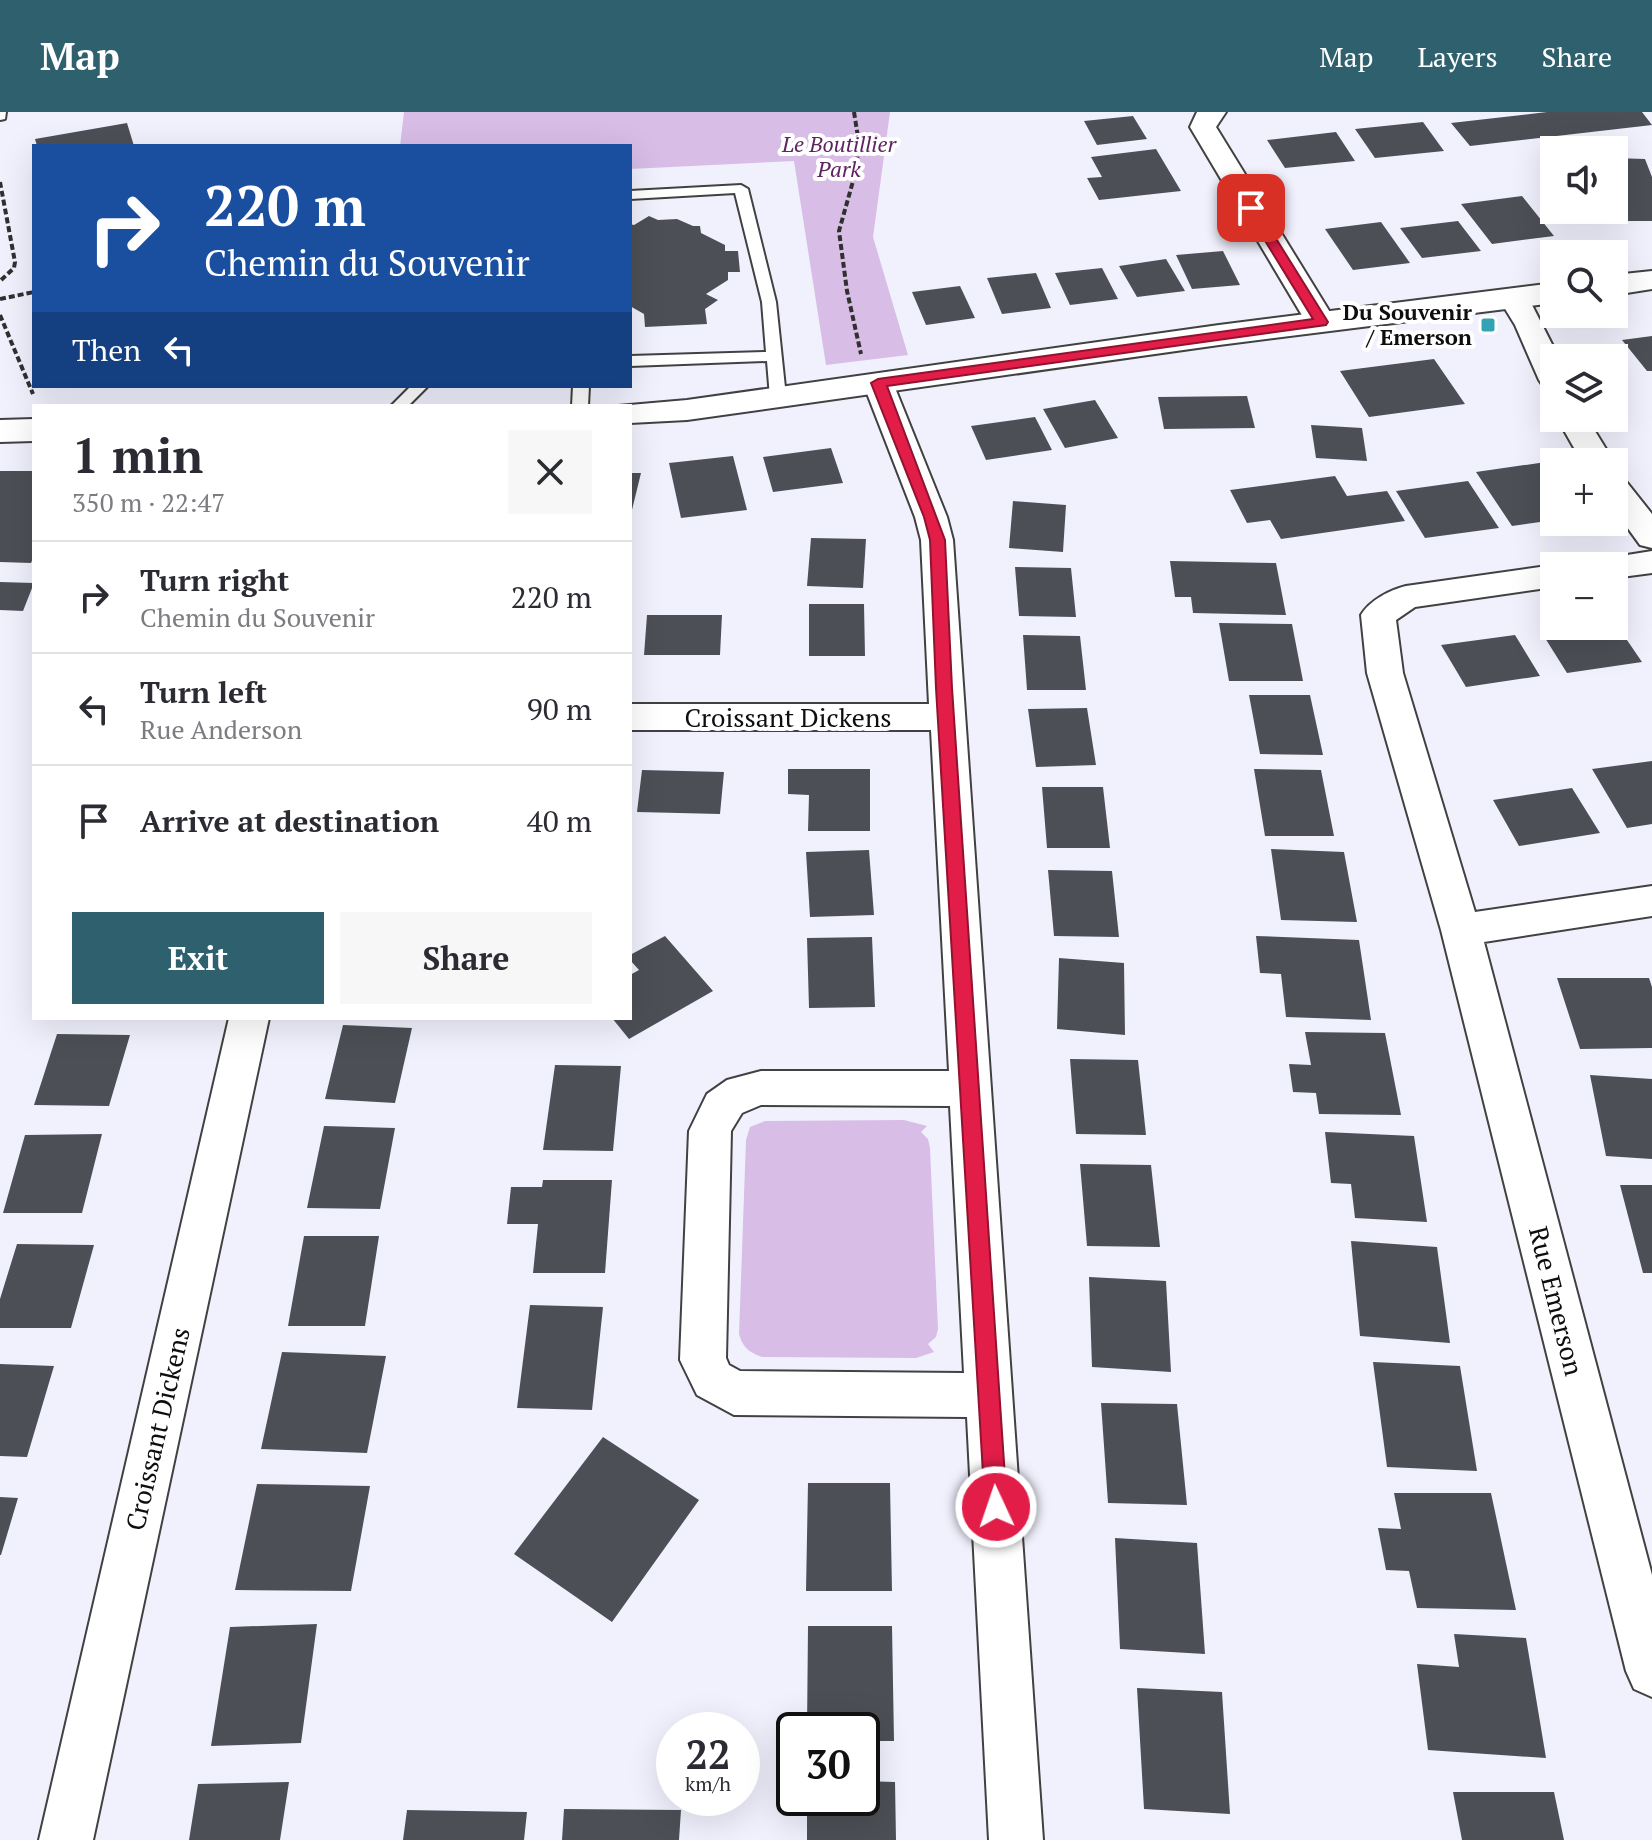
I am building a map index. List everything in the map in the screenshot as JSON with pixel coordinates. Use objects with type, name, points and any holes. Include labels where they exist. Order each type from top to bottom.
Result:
[{"type":"street","points":[[1213,112],[1204,119],[1203,127],[1321,322]]},
{"type":"street","points":[[1628,283],[1652,280]]},
{"type":"street","points":[[632,413],[687,410],[778,397],[871,373],[1540,295]]},
{"type":"street","points":[[1514,299],[1540,348]]},
{"type":"street","points":[[871,373],[935,529],[1016,1840]]},
{"type":"street","points":[[0,431],[32,430]]},
{"type":"street","points":[[1628,505],[1652,537]]},
{"type":"street","points":[[1628,565],[1652,562]]},
{"type":"street","name":"Rue Emerson","points":[[1540,578],[1406,597],[1378,615],[1385,673],[1461,930],[1652,1671]]},
{"type":"street","name":"Croissant Dickens","points":[[632,717],[946,717]]},
{"type":"street","points":[[1461,930],[1652,901]]},
{"type":"street","name":"Croissant Dickens","points":[[66,1840],[249,1020]]},
{"type":"street","points":[[969,1089],[761,1088],[745,1091],[717,1109],[710,1131],[703,1360],[713,1380],[734,1393],[990,1395]]},
{"type":"lane","points":[[632,195],[741,189],[769,302],[778,397]]},
{"type":"lane","points":[[632,361],[775,356]]},
{"type":"lane","points":[[401,404],[418,388]]},
{"type":"path","points":[[854,112],[858,137],[857,167],[839,231],[847,291],[871,373]]},
{"type":"path","points":[[0,182],[15,262],[14,268],[0,281]]},
{"type":"path","points":[[0,299],[32,292]]},
{"type":"path","points":[[0,315],[38,404]]},
{"type":"green space","name":"Le Boutillier Park","points":[[404,112],[890,112],[873,237],[908,355],[826,365],[794,161],[632,169],[632,144],[400,144]]},
{"type":"green space","points":[[904,1120],[927,1126],[921,1132],[928,1139],[930,1148],[938,1329],[936,1337],[928,1344],[934,1352],[916,1358],[762,1357],[750,1351],[739,1334],[746,1140],[750,1127],[765,1121]]},
{"type":"building","points":[[1547,112],[1642,112],[1652,125],[1470,146],[1451,123]]},
{"type":"building","points":[[1133,116],[1147,139],[1097,145],[1084,121]]},
{"type":"building","points":[[1423,122],[1444,151],[1375,158],[1355,129]]},
{"type":"building","points":[[127,123],[133,144],[36,144],[35,139]]},
{"type":"building","points":[[1336,132],[1355,161],[1285,168],[1267,140]]},
{"type":"building","points":[[1156,149],[1181,191],[1099,200],[1087,178],[1102,177],[1091,157]]},
{"type":"building","points":[[1628,158],[1645,159],[1652,177],[1652,221],[1628,221]]},
{"type":"building","points":[[1522,196],[1540,218],[1540,224],[1544,224],[1554,236],[1492,244],[1461,204]]},
{"type":"building","points":[[649,216],[658,220],[677,219],[700,226],[701,233],[725,245],[725,251],[738,251],[740,272],[728,272],[728,280],[706,294],[718,300],[705,309],[707,324],[645,327],[644,314],[632,307],[634,225]]},
{"type":"building","points":[[1458,221],[1481,251],[1422,258],[1400,228]]},
{"type":"building","points":[[1381,222],[1410,263],[1353,270],[1325,229]]},
{"type":"building","points":[[1223,251],[1240,285],[1192,289],[1176,255]]},
{"type":"building","points":[[1166,259],[1185,291],[1137,297],[1119,266]]},
{"type":"building","points":[[1102,268],[1118,299],[1070,305],[1055,273]]},
{"type":"building","points":[[1036,273],[1051,308],[1002,314],[987,278]]},
{"type":"building","points":[[960,286],[975,318],[926,325],[912,292]]},
{"type":"building","points":[[1652,336],[1652,371],[1647,371],[1622,340]]},
{"type":"building","points":[[1434,359],[1465,404],[1369,417],[1340,371]]},
{"type":"building","points":[[1247,396],[1255,428],[1164,429],[1158,397]]},
{"type":"building","points":[[1095,400],[1118,438],[1065,448],[1043,409]]},
{"type":"building","points":[[1035,417],[1052,450],[986,460],[971,426]]},
{"type":"building","points":[[1311,425],[1362,428],[1367,461],[1316,458]]},
{"type":"building","points":[[831,448],[843,483],[773,492],[763,457]]},
{"type":"building","points":[[733,456],[747,510],[681,518],[669,463]]},
{"type":"building","points":[[1540,463],[1540,522],[1512,526],[1476,472]]},
{"type":"building","points":[[0,471],[32,471],[32,561],[0,562]]},
{"type":"building","points":[[632,473],[641,473],[632,510]]},
{"type":"building","points":[[1335,476],[1347,496],[1387,491],[1405,521],[1281,539],[1270,520],[1247,523],[1230,490]]},
{"type":"building","points":[[1468,481],[1499,528],[1425,538],[1396,491]]},
{"type":"building","points":[[1013,501],[1066,505],[1063,552],[1009,548]]},
{"type":"building","points":[[811,538],[866,539],[863,588],[807,586]]},
{"type":"building","points":[[1170,561],[1276,563],[1286,615],[1193,613],[1191,597],[1175,597]]},
{"type":"building","points":[[1015,567],[1071,568],[1076,617],[1019,616]]},
{"type":"building","points":[[0,582],[32,583],[23,611],[0,610]]},
{"type":"building","points":[[809,604],[864,604],[865,656],[809,656]]},
{"type":"building","points":[[647,615],[722,615],[720,655],[644,655]]},
{"type":"building","points":[[1219,623],[1292,624],[1303,681],[1229,681]]},
{"type":"building","points":[[1023,635],[1080,636],[1086,690],[1027,690]]},
{"type":"building","points":[[1515,635],[1540,676],[1466,687],[1441,645]]},
{"type":"building","points":[[1546,640],[1627,640],[1642,662],[1567,673]]},
{"type":"building","points":[[1249,695],[1310,695],[1323,755],[1260,754]]},
{"type":"building","points":[[1087,708],[1096,765],[1036,767],[1028,709]]},
{"type":"building","points":[[1652,761],[1652,824],[1627,828],[1592,769]]},
{"type":"building","points":[[788,769],[870,769],[870,831],[808,831],[809,795],[788,794]]},
{"type":"building","points":[[1254,769],[1321,770],[1334,836],[1265,836]]},
{"type":"building","points":[[642,770],[724,772],[720,814],[637,812]]},
{"type":"building","points":[[1042,787],[1103,787],[1110,848],[1047,848]]},
{"type":"building","points":[[1572,788],[1600,833],[1519,846],[1493,800]]},
{"type":"building","points":[[1271,849],[1344,852],[1357,922],[1281,920]]},
{"type":"building","points":[[869,850],[874,915],[810,917],[806,852]]},
{"type":"building","points":[[1048,870],[1112,871],[1119,937],[1054,936]]},
{"type":"building","points":[[665,936],[713,991],[629,1039],[614,1020],[632,1020],[632,974],[639,970],[632,962],[632,954]]},
{"type":"building","points":[[1256,936],[1359,940],[1371,1020],[1286,1017],[1281,974],[1260,973]]},
{"type":"building","points":[[872,937],[875,1007],[809,1008],[807,938]]},
{"type":"building","points":[[1059,958],[1124,963],[1125,1035],[1057,1029]]},
{"type":"building","points":[[1557,978],[1649,978],[1652,987],[1652,1048],[1580,1049]]},
{"type":"building","points":[[343,1025],[412,1028],[395,1103],[325,1099]]},
{"type":"building","points":[[1305,1032],[1385,1033],[1401,1115],[1319,1114],[1316,1093],[1293,1092],[1289,1064],[1311,1065]]},
{"type":"building","points":[[57,1034],[130,1035],[109,1106],[34,1105]]},
{"type":"building","points":[[1070,1059],[1138,1060],[1146,1135],[1076,1134]]},
{"type":"building","points":[[555,1065],[621,1066],[613,1151],[543,1150]]},
{"type":"building","points":[[1590,1075],[1652,1079],[1652,1159],[1606,1156]]},
{"type":"building","points":[[324,1126],[395,1128],[380,1209],[307,1208]]},
{"type":"building","points":[[1325,1132],[1414,1136],[1427,1222],[1355,1218],[1351,1184],[1331,1183]]},
{"type":"building","points":[[102,1134],[82,1213],[3,1213],[25,1135]]},
{"type":"building","points":[[1080,1164],[1151,1165],[1160,1247],[1087,1246]]},
{"type":"building","points":[[543,1180],[612,1180],[605,1273],[533,1273],[538,1224],[507,1224],[511,1187],[542,1187]]},
{"type":"building","points":[[1620,1185],[1652,1185],[1652,1273],[1643,1273]]},
{"type":"building","points":[[304,1236],[379,1236],[365,1326],[288,1326]]},
{"type":"building","points":[[1351,1241],[1437,1247],[1450,1343],[1360,1336]]},
{"type":"building","points":[[17,1244],[94,1245],[71,1328],[0,1328],[0,1299]]},
{"type":"building","points":[[1089,1277],[1166,1281],[1171,1372],[1092,1367]]},
{"type":"building","points":[[530,1305],[603,1307],[592,1410],[517,1408]]},
{"type":"building","points":[[282,1352],[386,1356],[367,1453],[261,1449]]},
{"type":"building","points":[[1373,1362],[1460,1366],[1477,1471],[1387,1467]]},
{"type":"building","points":[[0,1364],[54,1366],[27,1457],[0,1456]]},
{"type":"building","points":[[1101,1403],[1177,1404],[1187,1505],[1108,1503]]},
{"type":"building","points":[[603,1437],[699,1500],[612,1622],[514,1554]]},
{"type":"building","points":[[808,1483],[890,1483],[892,1591],[806,1591]]},
{"type":"building","points":[[257,1484],[370,1486],[351,1591],[235,1590]]},
{"type":"building","points":[[1394,1493],[1491,1493],[1516,1610],[1417,1608],[1409,1571],[1386,1570],[1378,1528],[1401,1529]]},
{"type":"building","points":[[0,1497],[18,1498],[1,1555],[0,1555]]},
{"type":"building","points":[[1115,1538],[1197,1543],[1205,1654],[1120,1649]]},
{"type":"building","points":[[317,1624],[301,1743],[211,1746],[230,1627]]},
{"type":"building","points":[[808,1626],[892,1626],[894,1741],[880,1741],[880,1712],[807,1712]]},
{"type":"building","points":[[1454,1634],[1526,1638],[1546,1758],[1428,1750],[1417,1664],[1459,1667]]},
{"type":"building","points":[[1137,1688],[1222,1692],[1230,1814],[1144,1809]]},
{"type":"building","points":[[289,1782],[280,1840],[189,1840],[198,1784]]},
{"type":"building","points":[[880,1782],[895,1782],[896,1840],[807,1840],[807,1816],[880,1816]]},
{"type":"building","points":[[1453,1792],[1554,1792],[1564,1840],[1462,1840]]},
{"type":"building","points":[[564,1809],[656,1810],[656,1816],[681,1816],[679,1840],[562,1840]]},
{"type":"building","points":[[407,1810],[527,1812],[524,1840],[403,1840]]},
{"type":"place","name":"Du Souvenir / Emerson","points":[[1488,325]]},
{"type":"route","points":[[996,1507],[937,540],[931,517],[878,383],[1321,322],[1251,208]]}]
